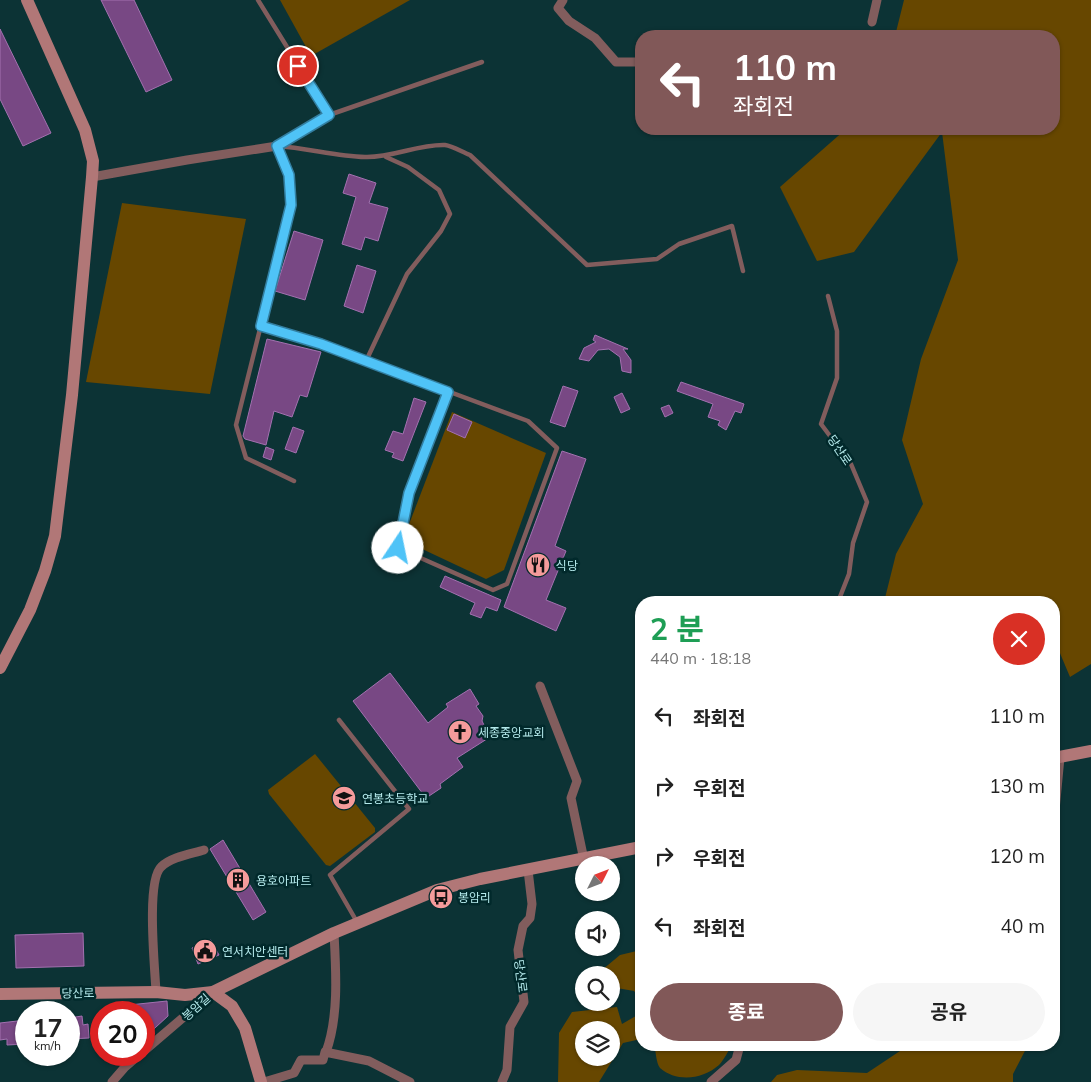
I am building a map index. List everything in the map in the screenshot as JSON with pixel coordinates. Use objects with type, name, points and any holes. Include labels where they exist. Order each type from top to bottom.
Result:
[{"type":"street","points":[[0,668],[30,610],[45,571],[54,536],[72,395],[93,162],[85,130],[27,0]]},
{"type":"street","points":[[564,0],[558,8],[569,21],[595,38],[616,62],[635,62]]},
{"type":"street","points":[[872,22],[877,0]]},
{"type":"street","points":[[92,177],[277,146]]},
{"type":"street","points":[[540,686],[577,781],[571,798],[583,856]]},
{"type":"street","points":[[1060,757],[1091,751]]},
{"type":"street","name":"당산로","points":[[602,856],[635,848]]},
{"type":"street","points":[[156,992],[154,880],[161,867],[178,858],[204,850]]},
{"type":"street","name":"당산로","points":[[0,994],[156,992],[185,995],[213,992],[334,933],[436,890],[480,879],[575,862]]},
{"type":"street","name":"당산로","points":[[502,1082],[507,1070],[510,1027],[524,1002],[518,950],[523,926],[530,918],[532,904],[528,870]]},
{"type":"street","points":[[334,933],[334,1015],[331,1038],[326,1052],[368,1061],[410,1082]]},
{"type":"street","name":"봉암길","points":[[155,1042],[213,992],[232,1006],[245,1028],[262,1082],[294,1073],[300,1060],[323,1060],[326,1052]]},
{"type":"street","points":[[711,1082],[736,1060],[738,1051]]},
{"type":"street","points":[[112,1082],[126,1066]]},
{"type":"lane","points":[[258,0],[329,115]]},
{"type":"lane","points":[[277,146],[329,115],[482,62]]},
{"type":"lane","points":[[277,146],[364,157],[385,156],[426,147],[446,145],[470,155],[587,265],[657,259],[679,244],[732,226],[743,271]]},
{"type":"lane","points":[[277,146],[289,175],[291,205],[236,426],[246,458],[294,481]]},
{"type":"lane","points":[[366,361],[407,274],[441,231],[450,214],[439,190],[408,167],[385,156]]},
{"type":"lane","name":"당산로","points":[[828,296],[836,331],[836,378],[821,424],[851,464],[868,502],[852,543],[848,574],[840,596]]},
{"type":"lane","points":[[261,326],[321,344],[528,421],[557,448],[506,584],[493,590],[398,548],[409,493],[448,392]]},
{"type":"lane","points":[[339,720],[409,810],[330,874],[358,923]]},
{"type":"shaded area","points":[[280,0],[410,0],[311,56]]},
{"type":"shaded area","points":[[904,0],[1091,0],[1091,664],[1070,677],[1060,653],[1060,596],[886,596],[896,554],[923,504],[902,440],[921,359],[958,260],[942,135],[1060,135],[1060,30],[896,30]]},
{"type":"shaded area","points":[[839,135],[940,135],[854,252],[817,261],[780,187]]},
{"type":"shaded area","points":[[122,203],[246,219],[210,394],[86,382]]},
{"type":"shaded area","points":[[452,412],[546,453],[504,570],[486,579],[403,540]]},
{"type":"shaded area","points":[[315,754],[375,828],[375,832],[330,866],[326,865],[269,794],[268,790]]},
{"type":"shaded area","points":[[635,951],[635,992],[620,989],[620,966],[607,966],[620,955]]},
{"type":"shaded area","points":[[618,1011],[622,1024],[635,1016],[635,1040],[623,1043],[620,1048],[620,1021],[575,1021],[575,1066],[609,1066],[599,1082],[558,1082],[559,1033],[572,1012]]},
{"type":"shaded area","points":[[655,1051],[728,1051],[719,1065],[705,1074],[697,1076],[674,1076],[666,1073],[660,1068]]},
{"type":"shaded area","points":[[900,1051],[1025,1051],[1013,1074],[1013,1082],[771,1082],[777,1075],[797,1070],[867,1073]]},
{"type":"building","points":[[101,0],[134,0],[172,80],[146,92]]},
{"type":"building","points":[[0,29],[51,133],[23,146],[0,99]]},
{"type":"building","points":[[349,174],[376,183],[369,203],[388,208],[378,241],[365,237],[361,250],[342,244],[356,197],[343,193]]},
{"type":"building","points":[[294,231],[323,240],[305,300],[275,291]]},
{"type":"building","points":[[357,265],[376,271],[363,313],[344,306]]},
{"type":"building","points":[[595,335],[628,349],[623,349],[631,360],[631,373],[622,371],[620,357],[609,349],[598,350],[589,361],[579,359],[584,348],[596,342],[593,340]]},
{"type":"building","points":[[267,339],[321,352],[307,397],[300,395],[292,417],[274,411],[266,445],[245,439],[243,436]]},
{"type":"building","points":[[681,382],[744,404],[741,413],[735,411],[726,430],[718,425],[720,421],[708,417],[713,404],[677,391]]},
{"type":"building","points":[[563,386],[578,391],[565,427],[550,422]]},
{"type":"building","points":[[622,393],[630,409],[621,413],[614,397]]},
{"type":"building","points":[[414,398],[426,402],[403,461],[392,457],[394,453],[385,450],[393,431],[403,434]]},
{"type":"building","points":[[669,405],[673,413],[665,417],[661,408]]},
{"type":"building","points":[[454,414],[472,422],[465,438],[447,430]]},
{"type":"building","points":[[293,427],[304,431],[296,453],[285,449]]},
{"type":"building","points":[[266,447],[274,450],[271,460],[263,457]]},
{"type":"building","points":[[562,451],[586,459],[555,546],[566,551],[546,600],[566,608],[556,631],[504,607]]},
{"type":"building","points":[[445,576],[501,600],[497,611],[486,607],[481,618],[470,614],[475,603],[440,587]]},
{"type":"building","name":"연봉초등학교","points":[[390,673],[428,723],[448,707],[446,704],[470,689],[479,704],[476,706],[483,716],[482,721],[490,737],[457,758],[463,767],[440,784],[441,788],[426,798],[353,701]]},
{"type":"building","name":"용호아파트","points":[[223,840],[266,912],[253,920],[210,849]]},
{"type":"building","points":[[83,933],[84,966],[16,968],[15,935]]},
{"type":"building","name":"연서치안센터","points":[[211,940],[219,955],[198,964],[192,948]]},
{"type":"building","points":[[167,1001],[168,1016],[155,1028],[155,1002]]},
{"type":"building","points":[[80,1016],[82,1016],[83,1025],[88,1024],[89,1038],[80,1038]]},
{"type":"building","points":[[15,1021],[15,1045],[7,1045],[7,1039],[0,1040],[0,1023]]},
{"type":"place","name":"식당","points":[[538,565]]},
{"type":"place","name":"세종중앙교회","points":[[460,732]]},
{"type":"place","name":"연봉초등학교","points":[[344,798]]},
{"type":"place","name":"용호아파트","points":[[238,880]]},
{"type":"place","name":"봉암리","points":[[441,897]]},
{"type":"place","name":"연서치안센터","points":[[205,951]]},
{"type":"route","points":[[298,66],[329,115],[277,146],[289,175],[291,205],[261,326],[321,344],[448,392],[409,493],[398,548]]}]
